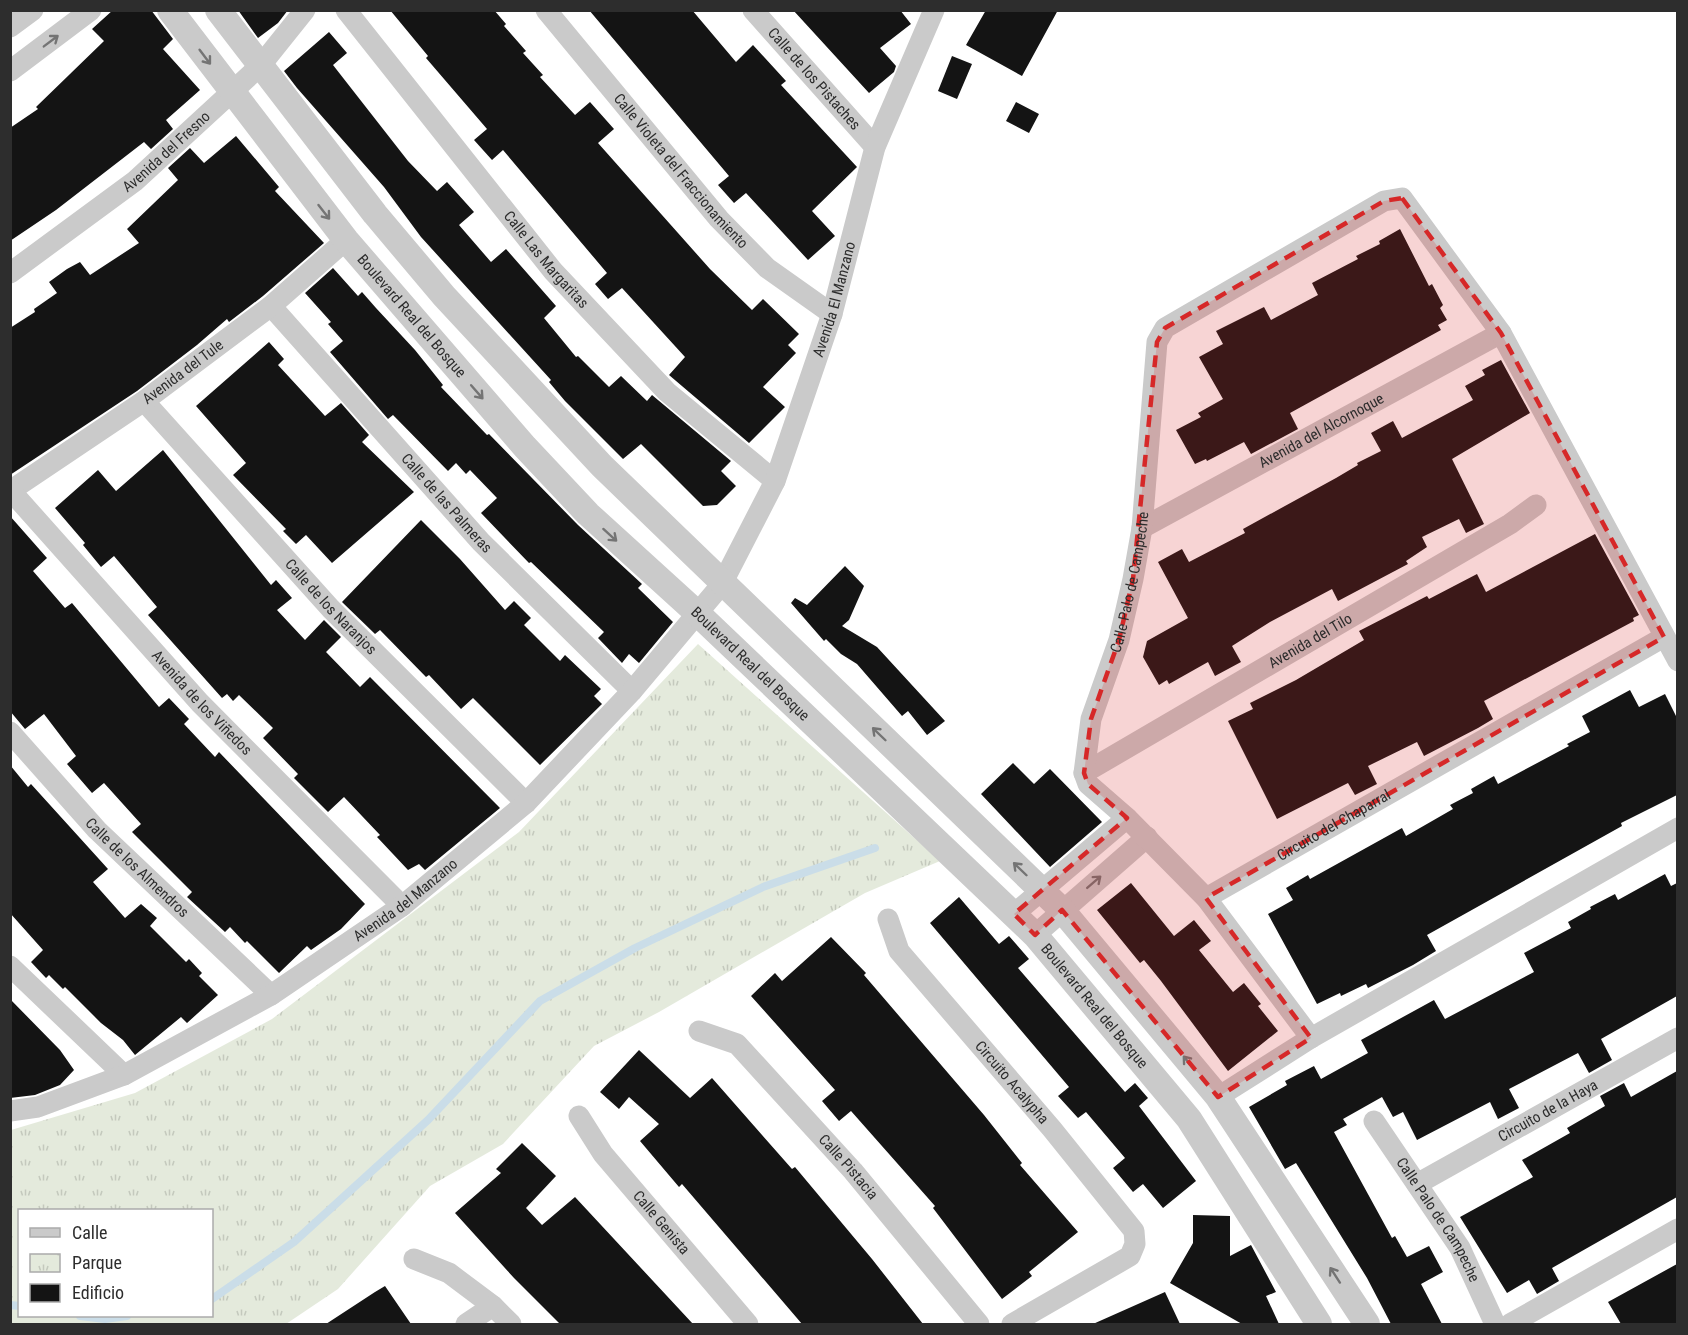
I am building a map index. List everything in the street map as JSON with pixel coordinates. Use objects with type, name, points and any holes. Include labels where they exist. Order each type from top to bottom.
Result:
[{"type":"street","points":[[10,27],[33,10]]},
{"type":"street","points":[[10,38],[18,65],[91,10]]},
{"type":"street","name":"Boulevard Real del Bosque","points":[[170,10],[231,93],[346,240],[525,447],[588,514],[697,613],[1035,935],[1189,1119],[1319,1324]]},
{"type":"street","points":[[218,10],[375,214],[444,296],[602,466],[1062,910],[1218,1097],[1367,1324]]},
{"type":"street","name":"Avenida del Fresno","points":[[10,273],[135,181],[261,65],[305,10]]},
{"type":"street","name":"Calle Las Margaritas","points":[[346,10],[553,271],[667,392],[775,482]]},
{"type":"street","name":"Calle Violeta del Fraccionamiento","points":[[546,10],[719,219],[767,268],[832,314]]},
{"type":"street","name":"Calle de los Pistaches","points":[[753,10],[875,147]]},
{"type":"street","name":"Avenida El Manzano","points":[[722,584],[775,482],[832,314],[875,147],[934,10]]},
{"type":"street","name":"Calle Palo de Campeche","points":[[1084,773],[1091,719],[1119,640],[1142,528],[1157,342],[1165,328],[1384,201],[1402,198],[1501,333]]},
{"type":"street","name":"Avenida del Tule","points":[[11,491],[144,400],[271,306],[346,240]]},
{"type":"street","name":"Calle de las Palmeras","points":[[271,306],[481,542],[632,691]]},
{"type":"street","points":[[1501,333],[1677,661]]},
{"type":"street","name":"Avenida del Alcornoque","points":[[1142,528],[1501,333]]},
{"type":"street","name":"Calle de los Naranjos","points":[[144,400],[331,609],[526,803]]},
{"type":"street","name":"Avenida de los Viñedos","points":[[11,491],[200,703],[402,906]]},
{"type":"street","name":"Avenida del Tilo","points":[[1084,773],[1510,524],[1536,505]]},
{"type":"street","name":"Avenida del Manzano","points":[[10,1111],[38,1107],[124,1075],[271,995],[402,906],[526,803],[632,691],[722,584]]},
{"type":"street","name":"Circuito del Chaparral","points":[[1206,898],[1664,638]]},
{"type":"street","name":"Calle de los Almendros","points":[[10,732],[97,830],[271,995]]},
{"type":"street","points":[[1084,773],[1088,784],[1147,837],[1206,898],[1311,1038]]},
{"type":"street","points":[[1014,914],[1127,818]]},
{"type":"street","points":[[1218,1097],[1311,1038],[1677,828]]},
{"type":"street","points":[[1035,935],[1147,837]]},
{"type":"street","name":"Circuito Acalypha","points":[[888,920],[899,951],[1060,1138],[1134,1232],[1135,1244],[1130,1256],[1012,1324]]},
{"type":"street","points":[[10,966],[124,1075]]},
{"type":"street","name":"Calle Pistacia","points":[[699,1031],[736,1044],[852,1171],[980,1324]]},
{"type":"street","name":"Circuito de la Haya","points":[[1417,1184],[1677,1038]]},
{"type":"street","name":"Calle Genista","points":[[579,1116],[603,1154],[748,1324]]},
{"type":"street","name":"Calle Palo de Campeche","points":[[1374,1121],[1460,1248],[1495,1324]]},
{"type":"street","points":[[1510,1324],[1677,1229]]},
{"type":"street","points":[[414,1259],[449,1273],[493,1306],[511,1324]]},
{"type":"street","points":[[466,1324],[493,1306]]},
{"type":"highlighted area","points":[[1402,198],[1501,333],[1664,637],[1206,898],[1311,1038],[1218,1097],[1062,910],[1035,935],[1014,914],[1127,818],[1088,784],[1084,773],[1091,719],[1119,640],[1133,579],[1157,342],[1165,328],[1384,201]]},
{"type":"green space","points":[[698,644],[940,861],[865,893],[659,1012],[594,1046],[503,1144],[430,1186],[338,1289],[286,1324],[11,1324],[11,1130],[135,1093],[272,1019],[519,832]]},
{"type":"building","points":[[113,10],[151,10],[173,39],[163,49],[200,90],[166,120],[173,129],[151,149],[144,142],[56,210],[10,241],[10,128],[38,109],[36,107],[104,41],[92,29]]},
{"type":"building","points":[[238,10],[288,10],[278,23],[258,38]]},
{"type":"building","points":[[390,10],[494,10],[506,24],[504,26],[526,51],[523,53],[543,75],[540,77],[575,115],[590,102],[614,129],[598,143],[710,269],[752,310],[763,299],[799,334],[788,345],[796,353],[763,387],[785,407],[749,443],[669,375],[685,357],[622,288],[608,299],[595,284],[607,273],[503,150],[492,160],[474,140],[487,129],[426,58],[428,56]]},
{"type":"building","points":[[589,10],[692,10],[736,62],[753,45],[786,81],[781,85],[857,167],[812,211],[835,236],[808,260],[746,193],[734,203],[718,185],[729,176]]},
{"type":"building","points":[[793,10],[900,10],[911,24],[880,48],[896,66],[894,72],[869,93]]},
{"type":"building","points":[[986,10],[1058,10],[1022,76],[966,45]]},
{"type":"building","points":[[329,32],[347,53],[333,65],[408,161],[437,191],[447,182],[474,212],[459,225],[491,262],[506,249],[556,306],[544,318],[576,357],[578,356],[609,387],[621,376],[647,401],[652,395],[731,461],[721,471],[736,486],[717,505],[703,506],[641,444],[623,459],[565,401],[549,382],[551,380],[421,237],[384,187],[297,88],[284,71]]},
{"type":"building","points":[[952,56],[972,64],[957,99],[938,91]]},
{"type":"building","points":[[1016,102],[1039,114],[1029,133],[1006,121]]},
{"type":"building","points":[[236,136],[279,187],[275,191],[324,243],[263,296],[229,322],[227,319],[137,391],[10,475],[10,328],[35,312],[34,309],[57,293],[49,282],[67,269],[80,262],[90,275],[139,243],[127,229],[178,180],[168,168],[190,148],[204,163]]},
{"type":"building","points":[[1400,229],[1429,286],[1432,284],[1443,305],[1440,308],[1447,320],[1438,325],[1441,330],[1290,413],[1298,429],[1251,454],[1244,442],[1207,461],[1206,459],[1195,464],[1176,430],[1201,417],[1198,413],[1223,399],[1199,357],[1223,344],[1216,331],[1264,307],[1271,320],[1318,295],[1312,283],[1358,259],[1356,256],[1380,244],[1379,241]]},
{"type":"building","points":[[333,268],[358,296],[362,292],[415,350],[443,385],[441,387],[487,435],[489,434],[578,525],[642,584],[638,588],[673,622],[639,663],[629,654],[622,663],[598,638],[604,632],[531,562],[529,563],[481,513],[497,498],[470,470],[466,474],[456,463],[448,471],[393,415],[388,419],[330,352],[343,341],[328,324],[331,322],[305,293]]},
{"type":"building","points":[[269,342],[284,359],[278,365],[325,416],[341,403],[369,435],[362,442],[414,492],[332,563],[306,535],[296,544],[283,531],[286,529],[233,475],[246,463],[196,406]]},
{"type":"building","points":[[1501,360],[1530,413],[1452,459],[1484,524],[1466,533],[1459,519],[1422,537],[1427,547],[1406,561],[1408,564],[1338,601],[1332,589],[1270,622],[1232,646],[1241,662],[1215,676],[1208,662],[1169,684],[1167,680],[1159,685],[1143,657],[1147,641],[1188,618],[1158,562],[1182,549],[1189,562],[1245,533],[1243,529],[1381,451],[1371,433],[1393,421],[1402,438],[1473,400],[1465,386],[1485,375],[1482,370]]},
{"type":"building","points":[[163,450],[271,585],[276,580],[292,598],[277,610],[305,640],[324,620],[341,637],[326,652],[360,687],[370,677],[500,808],[425,870],[419,864],[408,870],[377,837],[380,835],[344,797],[328,812],[294,778],[298,774],[263,738],[273,728],[239,695],[233,701],[227,694],[222,698],[148,615],[157,607],[114,556],[101,567],[83,545],[85,543],[55,508],[98,470],[116,491]]},
{"type":"building","points":[[10,516],[47,558],[33,571],[65,608],[72,603],[159,707],[169,698],[189,719],[184,724],[215,757],[219,752],[365,904],[341,929],[311,950],[307,946],[279,973],[247,941],[245,943],[230,927],[225,932],[187,897],[192,892],[132,832],[141,824],[104,783],[92,793],[67,764],[76,756],[44,714],[25,729],[10,711]]},
{"type":"building","points":[[421,520],[460,559],[505,610],[514,601],[531,618],[524,625],[560,661],[565,655],[601,689],[594,696],[602,704],[540,765],[473,698],[461,709],[429,675],[426,677],[380,630],[375,634],[342,602]]},
{"type":"building","points":[[1595,534],[1639,615],[1633,618],[1634,621],[1484,701],[1493,719],[1478,728],[1424,756],[1417,742],[1368,766],[1377,784],[1355,795],[1348,783],[1277,819],[1228,721],[1253,709],[1250,703],[1296,680],[1364,640],[1359,631],[1427,596],[1429,599],[1477,574],[1486,592]]},
{"type":"building","points":[[845,566],[864,586],[849,620],[842,626],[877,647],[945,721],[927,735],[908,711],[902,716],[857,664],[841,654],[826,639],[824,641],[791,603],[795,598],[807,605]]},
{"type":"building","points":[[1630,690],[1639,707],[1665,694],[1677,718],[1677,795],[1621,823],[1622,826],[1427,935],[1436,951],[1413,965],[1368,988],[1366,984],[1317,1004],[1268,914],[1293,900],[1286,888],[1308,875],[1310,879],[1402,828],[1406,836],[1453,809],[1450,805],[1473,793],[1471,789],[1494,776],[1498,784],[1569,746],[1567,744],[1590,732],[1582,716]]},
{"type":"building","points":[[1013,763],[1034,784],[1050,769],[1102,822],[1050,867],[981,794]]},
{"type":"building","points":[[10,765],[28,787],[31,784],[108,869],[93,882],[125,918],[141,904],[157,918],[150,926],[186,962],[189,959],[202,973],[199,976],[218,995],[187,1023],[181,1017],[135,1055],[123,1040],[101,1023],[65,987],[63,989],[49,975],[46,978],[31,962],[43,950],[10,913]]},
{"type":"building","points":[[1665,874],[1671,886],[1677,883],[1677,996],[1601,1039],[1612,1060],[1589,1073],[1578,1053],[1509,1089],[1519,1108],[1498,1119],[1490,1102],[1417,1140],[1403,1112],[1393,1117],[1382,1097],[1343,1119],[1347,1125],[1334,1132],[1392,1238],[1395,1236],[1407,1257],[1429,1246],[1443,1272],[1421,1284],[1442,1324],[1391,1324],[1367,1278],[1296,1163],[1285,1169],[1249,1107],[1287,1085],[1285,1081],[1314,1066],[1321,1079],[1368,1053],[1361,1040],[1434,1000],[1445,1019],[1534,972],[1524,953],[1571,928],[1568,922],[1591,909],[1590,907],[1615,894],[1618,900]]},
{"type":"building","points":[[1131,883],[1174,936],[1194,920],[1211,941],[1199,950],[1233,992],[1244,983],[1261,1004],[1258,1006],[1278,1031],[1228,1071],[1144,960],[1140,963],[1097,910]]},
{"type":"building","points":[[959,897],[999,944],[1009,936],[1029,959],[1018,968],[1125,1092],[1135,1083],[1148,1098],[1139,1106],[1196,1181],[1163,1208],[1143,1184],[1133,1192],[1113,1168],[1125,1158],[1086,1112],[1078,1118],[1058,1096],[1069,1087],[930,923]]},
{"type":"building","points":[[831,937],[866,973],[864,975],[984,1115],[1022,1163],[1020,1165],[1078,1232],[1029,1272],[1032,1276],[1002,1299],[933,1208],[935,1206],[851,1111],[839,1121],[822,1101],[835,1090],[751,996],[775,973],[782,981]]},
{"type":"building","points":[[10,999],[60,1050],[74,1070],[60,1085],[35,1095],[10,1098]]},
{"type":"building","points":[[639,1050],[690,1098],[712,1078],[792,1169],[795,1167],[923,1324],[802,1324],[682,1184],[679,1187],[640,1141],[659,1124],[629,1097],[619,1109],[600,1092]]},
{"type":"building","points":[[1677,1071],[1677,1197],[1552,1268],[1559,1281],[1537,1294],[1529,1280],[1507,1293],[1460,1217],[1533,1177],[1522,1160],[1570,1133],[1567,1128],[1605,1106],[1600,1096],[1624,1083],[1631,1097]]},
{"type":"building","points":[[522,1143],[556,1176],[526,1208],[542,1225],[575,1197],[693,1324],[560,1324],[514,1278],[455,1213],[501,1173],[496,1169]]},
{"type":"building","points":[[1193,1215],[1230,1216],[1230,1256],[1251,1245],[1276,1292],[1266,1296],[1279,1324],[1242,1324],[1170,1283],[1193,1243]]},
{"type":"building","points":[[1677,1264],[1677,1324],[1621,1324],[1608,1302]]},
{"type":"building","points":[[385,1286],[411,1324],[326,1324],[375,1292]]},
{"type":"building","points":[[1165,1292],[1180,1324],[1093,1324]]},
{"type":"waterway","points":[[213,1298],[294,1242],[428,1120],[540,1001],[635,948],[763,887],[875,848]]},
{"type":"waterway","points":[[10,1305],[18,1306]]},
{"type":"waterway","points":[[88,1317],[105,1319],[120,1317]]}]
